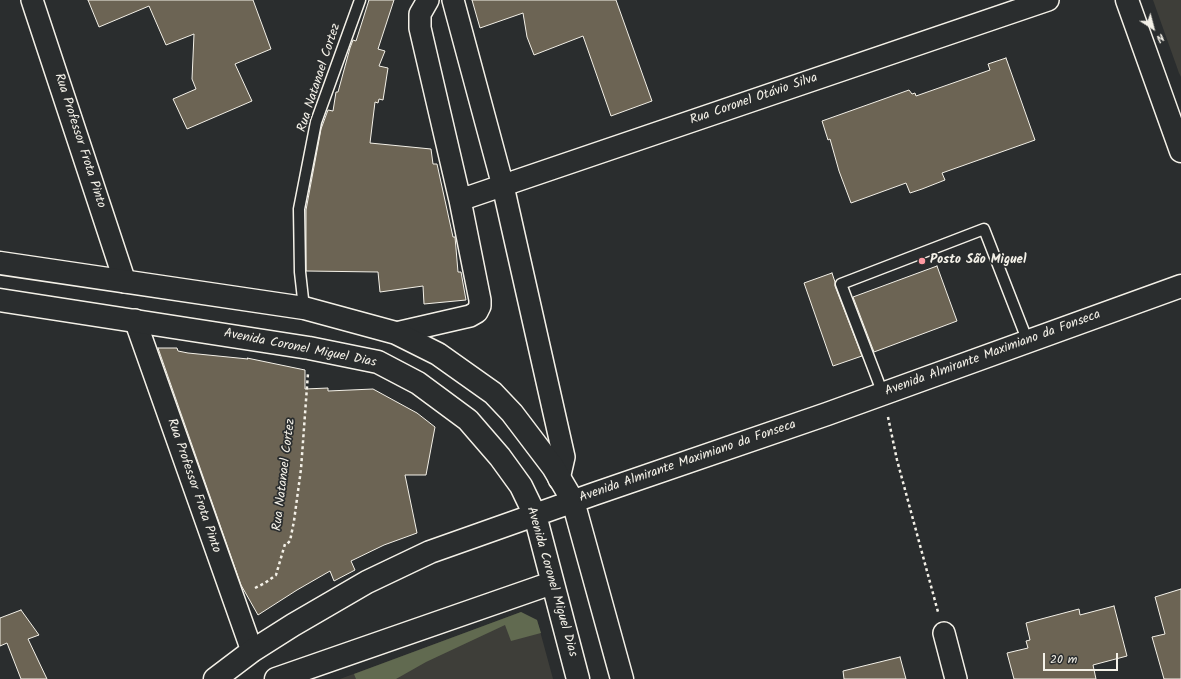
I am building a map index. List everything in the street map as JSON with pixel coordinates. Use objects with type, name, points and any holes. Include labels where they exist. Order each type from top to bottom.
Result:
[{"type":"main road","points":[[1127,0],[1181,151]]},
{"type":"main road","points":[[0,263],[304,308],[396,333],[438,354],[493,393],[512,413],[553,467],[573,501],[622,679]]},
{"type":"main road","name":"Avenida Almirante Maximiano da Fonseca","points":[[215,679],[252,651],[293,625],[366,582],[430,552],[883,394],[1181,286]]},
{"type":"main road","name":"Avenida Coronel Miguel Dias","points":[[0,300],[309,348],[378,362],[418,383],[468,420],[500,457],[521,486],[535,515],[578,679]]},
{"type":"main road","points":[[276,679],[552,583]]},
{"type":"street","name":"Rua Professor Frota Pinto","points":[[32,0],[125,282]]},
{"type":"street","points":[[396,333],[470,316],[477,312],[480,306],[460,200],[420,28],[420,14],[428,0]]},
{"type":"street","points":[[454,0],[503,186],[564,457],[559,479]]},
{"type":"street","name":"Rua Coronel Otávio Silva","points":[[460,200],[1048,0]]},
{"type":"street","name":"Rua Professor Frota Pinto","points":[[135,320],[252,651]]},
{"type":"street","points":[[944,633],[956,679]]},
{"type":"lane","name":"Rua Natanael Cortez","points":[[304,308],[300,272],[299,209],[316,122],[360,0]]},
{"type":"lane","points":[[883,394],[841,284],[984,229],[1028,342]]},
{"type":"path","name":"Rua Natanael Cortez","points":[[233,598],[265,583],[276,575],[285,544],[288,544],[290,541],[301,468],[308,395],[309,348]]},
{"type":"path","points":[[883,394],[897,460],[944,633]]},
{"type":"shaded area","points":[[1153,0],[1181,0],[1181,77],[1179,73]]},
{"type":"shaded area","points":[[521,612],[537,620],[553,679],[340,679]]},
{"type":"green space","points":[[521,612],[537,620],[541,633],[511,641],[505,625],[426,662],[396,679],[356,679],[354,674]]},
{"type":"building","points":[[88,0],[253,0],[271,49],[235,64],[252,101],[187,129],[173,99],[196,89],[192,79],[194,34],[166,45],[149,6],[99,27]]},
{"type":"building","points":[[369,0],[394,0],[378,49],[385,51],[379,66],[388,68],[383,100],[379,99],[378,103],[375,102],[370,143],[431,149],[433,164],[437,164],[453,237],[455,237],[458,272],[461,272],[466,300],[424,304],[423,286],[380,292],[378,272],[306,271],[306,210],[321,129],[328,110],[333,111],[336,92],[338,92],[350,48],[353,40],[356,41]]},
{"type":"building","points":[[472,0],[616,0],[652,101],[611,116],[583,36],[534,55],[527,37],[523,13],[480,28]]},
{"type":"building","points":[[1006,58],[1035,140],[942,173],[945,180],[922,189],[910,193],[906,183],[851,203],[839,171],[830,139],[828,140],[822,121],[909,90],[912,94],[915,93],[916,96],[990,70],[988,64]]},
{"type":"building","points":[[937,266],[957,321],[874,352],[853,297]]},
{"type":"building","points":[[832,273],[835,286],[862,356],[833,366],[804,283]]},
{"type":"building","points":[[158,348],[177,348],[178,351],[188,353],[248,359],[247,358],[305,370],[305,389],[328,388],[328,391],[373,389],[417,413],[435,427],[426,475],[405,475],[417,533],[384,545],[351,561],[355,570],[334,581],[330,571],[258,615],[241,585]]},
{"type":"building","points":[[1181,589],[1181,679],[1164,679],[1152,637],[1165,634],[1155,597]]},
{"type":"building","points":[[1114,606],[1127,656],[1093,665],[1096,679],[1014,679],[1007,653],[1028,648],[1026,641],[1030,640],[1026,623],[1079,609],[1080,615]]},
{"type":"building","points":[[21,610],[39,635],[28,639],[47,679],[21,679],[7,643],[0,646],[0,618]]},
{"type":"building","points":[[900,657],[906,679],[844,679],[843,671]]},
{"type":"place","name":"Posto São Miguel","points":[[922,261]]}]
